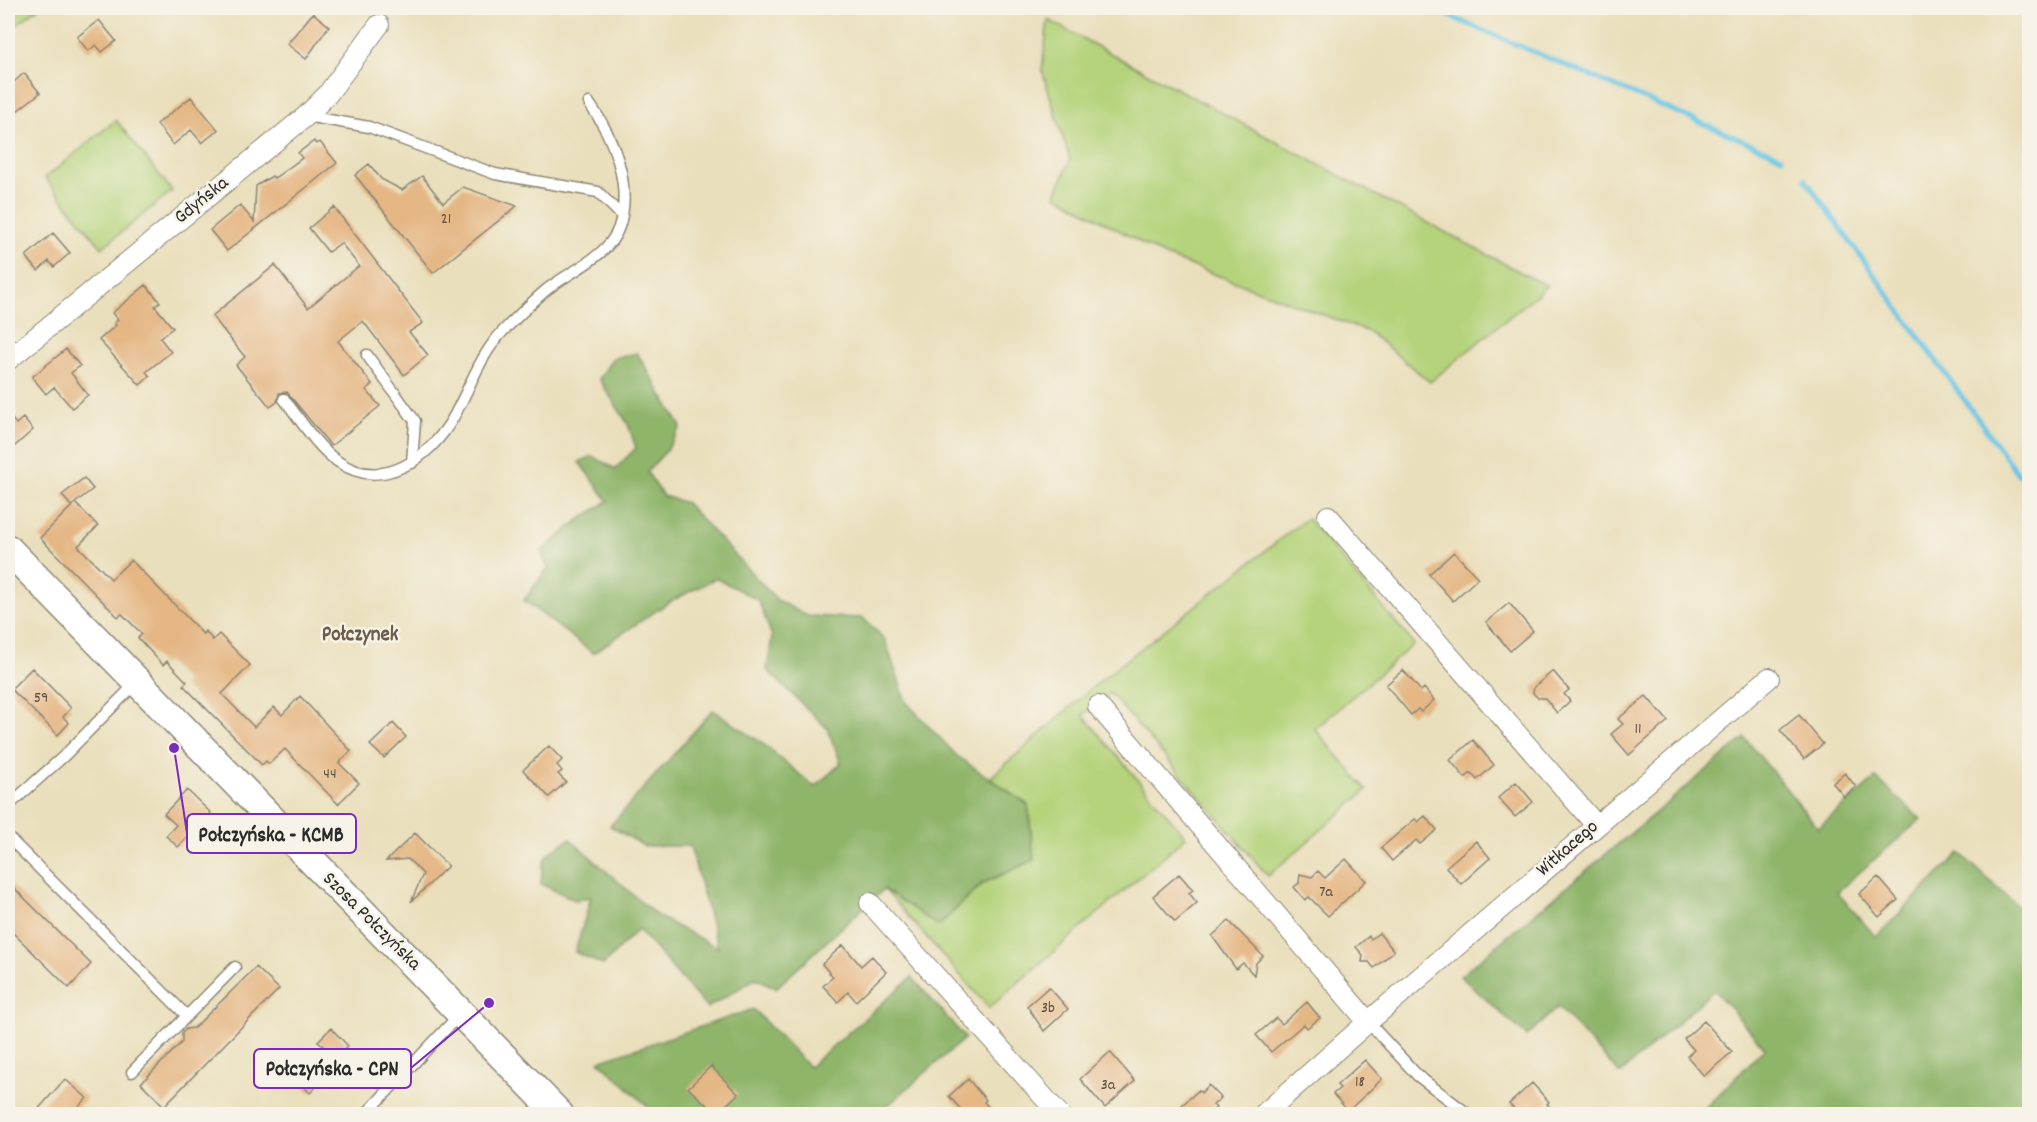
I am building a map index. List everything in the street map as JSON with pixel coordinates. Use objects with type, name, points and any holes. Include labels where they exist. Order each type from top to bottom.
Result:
[{"type":"main road","name":"Szosa Połczyńska","points":[[8,549],[559,1114]]},
{"type":"street","name":"Gdyńska","points":[[8,360],[306,116],[334,87],[379,25]]},
{"type":"street","points":[[1328,516],[1596,825]]},
{"type":"street","name":"Witkacego","points":[[1264,1114],[1769,678]]},
{"type":"street","points":[[1098,706],[1368,1022]]},
{"type":"street","points":[[870,903],[1059,1114]]},
{"type":"lane","points":[[284,399],[330,456],[350,468],[371,474],[384,473],[412,463],[434,446],[451,420],[492,344],[546,291],[603,250],[614,239],[621,215],[621,176],[613,144],[589,103]]},
{"type":"lane","points":[[306,116],[369,127],[495,174],[598,192],[621,215]]},
{"type":"lane","points":[[366,355],[415,421],[412,463]]},
{"type":"lane","points":[[8,806],[64,756],[136,682]]},
{"type":"lane","points":[[8,837],[187,1016]]},
{"type":"lane","points":[[132,1072],[235,967]]},
{"type":"lane","points":[[366,1114],[460,1013]]},
{"type":"lane","points":[[1368,1022],[1418,1076],[1468,1114]]},
{"type":"green space","points":[[8,8],[38,8],[8,32]]},
{"type":"green space","points":[[1048,20],[1547,286],[1430,382],[1369,332],[1163,255],[1056,195],[1070,160],[1042,70]]},
{"type":"green space","points":[[116,120],[172,191],[102,248],[45,178]]},
{"type":"green space","points":[[637,353],[681,427],[666,451],[647,472],[663,496],[686,503],[777,600],[807,616],[863,618],[885,640],[906,702],[956,755],[1028,805],[1034,860],[983,883],[938,926],[884,889],[776,988],[756,978],[707,1008],[638,929],[603,965],[575,952],[591,897],[575,900],[541,884],[546,856],[570,839],[657,916],[718,948],[690,846],[644,846],[610,826],[713,710],[762,743],[815,787],[841,763],[827,728],[767,670],[772,636],[758,600],[716,578],[668,603],[593,653],[524,600],[548,568],[541,552],[579,520],[608,501],[579,462],[593,456],[615,469],[636,448],[628,424],[599,379],[613,358]]},
{"type":"green space","points":[[1307,518],[1414,644],[1315,729],[1367,790],[1268,876],[1110,693],[1083,715],[1186,837],[989,1008],[884,889],[938,926],[984,883],[1034,860],[1028,805],[990,778],[1101,680]]},
{"type":"green space","points":[[1745,738],[1818,828],[1876,778],[1921,819],[1837,892],[1876,937],[1960,853],[2029,917],[2029,1114],[1699,1114],[1765,1048],[1714,990],[1620,1074],[1558,1007],[1527,1036],[1460,976]]},
{"type":"green space","points":[[912,977],[965,1038],[878,1114],[656,1114],[599,1061],[753,1009],[809,1067]]},
{"type":"building","points":[[313,13],[329,26],[306,59],[287,44]]},
{"type":"building","points":[[99,20],[116,41],[102,52],[96,45],[88,51],[77,37]]},
{"type":"building","points":[[24,73],[40,93],[8,118],[8,87]]},
{"type":"building","points":[[191,97],[218,130],[202,143],[191,130],[173,145],[157,124]]},
{"type":"building","points":[[314,141],[316,144],[320,142],[337,163],[227,251],[210,230],[240,205],[254,222],[256,186],[272,176],[274,178],[279,175],[302,158],[298,153]]},
{"type":"building","points":[[369,164],[381,179],[402,190],[422,176],[443,203],[463,187],[517,206],[433,273],[355,175]]},
{"type":"building","points":[[334,207],[423,323],[409,332],[428,355],[404,375],[363,321],[338,341],[372,384],[366,390],[380,406],[331,446],[287,392],[279,393],[277,402],[270,407],[236,365],[245,357],[212,316],[275,265],[308,308],[359,266],[341,243],[328,252],[309,228]]},
{"type":"building","points":[[53,233],[70,253],[54,267],[49,261],[38,271],[26,256]]},
{"type":"building","points":[[146,285],[160,302],[155,306],[173,328],[160,338],[171,352],[146,372],[150,376],[140,385],[99,340],[116,325],[114,323],[118,320],[112,313]]},
{"type":"building","points":[[66,349],[80,366],[71,373],[88,395],[72,408],[54,387],[46,394],[32,377]]},
{"type":"building","points":[[8,414],[16,424],[23,418],[33,430],[8,452]]},
{"type":"building","points":[[84,478],[93,489],[75,503],[98,526],[78,546],[111,579],[131,560],[203,634],[205,631],[213,640],[219,634],[250,665],[222,694],[254,727],[274,707],[282,715],[300,696],[351,751],[339,763],[359,783],[338,804],[285,749],[269,764],[266,761],[262,765],[183,685],[187,682],[167,661],[163,665],[138,638],[142,634],[122,614],[118,617],[40,538],[74,504],[71,506],[62,495]]},
{"type":"building","points":[[1454,552],[1478,578],[1453,601],[1429,574]]},
{"type":"building","points":[[1509,603],[1533,631],[1510,651],[1486,622]]},
{"type":"building","points":[[32,668],[71,708],[63,717],[69,723],[58,735],[11,689]]},
{"type":"building","points":[[1403,670],[1421,691],[1424,688],[1434,700],[1421,712],[1418,709],[1411,715],[1386,685]]},
{"type":"building","points":[[1553,671],[1569,690],[1564,694],[1570,701],[1557,713],[1545,698],[1538,698],[1533,693],[1534,687]]},
{"type":"building","points":[[1646,696],[1668,721],[1629,755],[1611,734],[1623,724],[1618,719]]},
{"type":"building","points":[[1799,715],[1823,744],[1804,759],[1780,730]]},
{"type":"building","points":[[393,723],[406,737],[384,758],[370,745]]},
{"type":"building","points":[[1473,740],[1494,765],[1477,780],[1471,773],[1465,778],[1450,760]]},
{"type":"building","points":[[549,746],[562,760],[557,765],[562,771],[558,774],[566,782],[549,797],[523,770]]},
{"type":"building","points":[[1845,773],[1856,787],[1844,797],[1833,783]]},
{"type":"building","points":[[1516,782],[1533,802],[1515,817],[1498,798]]},
{"type":"building","points":[[187,790],[211,813],[178,847],[166,836],[176,825],[164,814]]},
{"type":"building","points":[[1425,816],[1437,830],[1420,844],[1416,840],[1392,861],[1381,848],[1415,819],[1418,822]]},
{"type":"building","points":[[415,833],[448,866],[411,902],[423,874],[408,859],[386,861]]},
{"type":"building","points":[[1476,841],[1490,858],[1461,884],[1446,867]]},
{"type":"building","points":[[1346,859],[1366,881],[1328,916],[1309,897],[1305,900],[1294,887],[1299,883],[1300,874],[1312,877],[1318,871],[1325,878]]},
{"type":"building","points":[[1179,874],[1193,890],[1189,893],[1197,903],[1175,922],[1153,896]]},
{"type":"building","points":[[1878,877],[1898,900],[1879,917],[1859,894]]},
{"type":"building","points":[[8,882],[91,964],[69,988],[8,928]]},
{"type":"building","points":[[1229,921],[1263,956],[1256,963],[1254,975],[1243,963],[1236,969],[1212,936]]},
{"type":"building","points":[[1379,933],[1394,951],[1374,968],[1369,962],[1362,962],[1363,955],[1356,947],[1369,936],[1371,939]]},
{"type":"building","points":[[843,945],[861,966],[872,956],[886,972],[856,1001],[848,992],[838,1002],[823,986],[833,977],[822,964]]},
{"type":"building","points":[[256,967],[279,989],[164,1106],[141,1083],[182,1042],[182,1033],[186,1029],[194,1028]]},
{"type":"building","points":[[1049,987],[1068,1009],[1044,1031],[1027,1006]]},
{"type":"building","points":[[1307,1002],[1320,1018],[1307,1028],[1304,1024],[1271,1052],[1256,1035],[1276,1018],[1282,1024]]},
{"type":"building","points":[[1704,1021],[1732,1052],[1704,1076],[1687,1056],[1694,1050],[1684,1039]]},
{"type":"building","points":[[331,1028],[348,1046],[331,1063],[336,1067],[310,1093],[292,1075],[323,1045],[318,1041]]},
{"type":"building","points":[[1110,1052],[1135,1081],[1105,1108],[1080,1079]]},
{"type":"building","points":[[1365,1060],[1382,1079],[1348,1111],[1333,1094],[1340,1088],[1337,1085]]},
{"type":"building","points":[[711,1066],[738,1094],[717,1114],[688,1088]]},
{"type":"building","points":[[65,1079],[87,1098],[72,1114],[34,1114]]},
{"type":"building","points":[[968,1079],[995,1114],[965,1114],[949,1096]]},
{"type":"building","points":[[1532,1083],[1557,1114],[1519,1114],[1509,1104]]},
{"type":"building","points":[[1209,1085],[1221,1098],[1213,1105],[1216,1108],[1209,1114],[1189,1114],[1181,1106],[1199,1090],[1201,1093]]},
{"type":"waterway","points":[[1430,8],[1782,157]]},
{"type":"waterway","points":[[1805,179],[2030,491]]},
{"type":"place","name":"Połczyńska - KCMB","points":[[174,748]]},
{"type":"place","name":"Połczyńska - CPN","points":[[489,1003]]},
{"type":"district","name":"Połczynek","points":[[360,636]]}]
